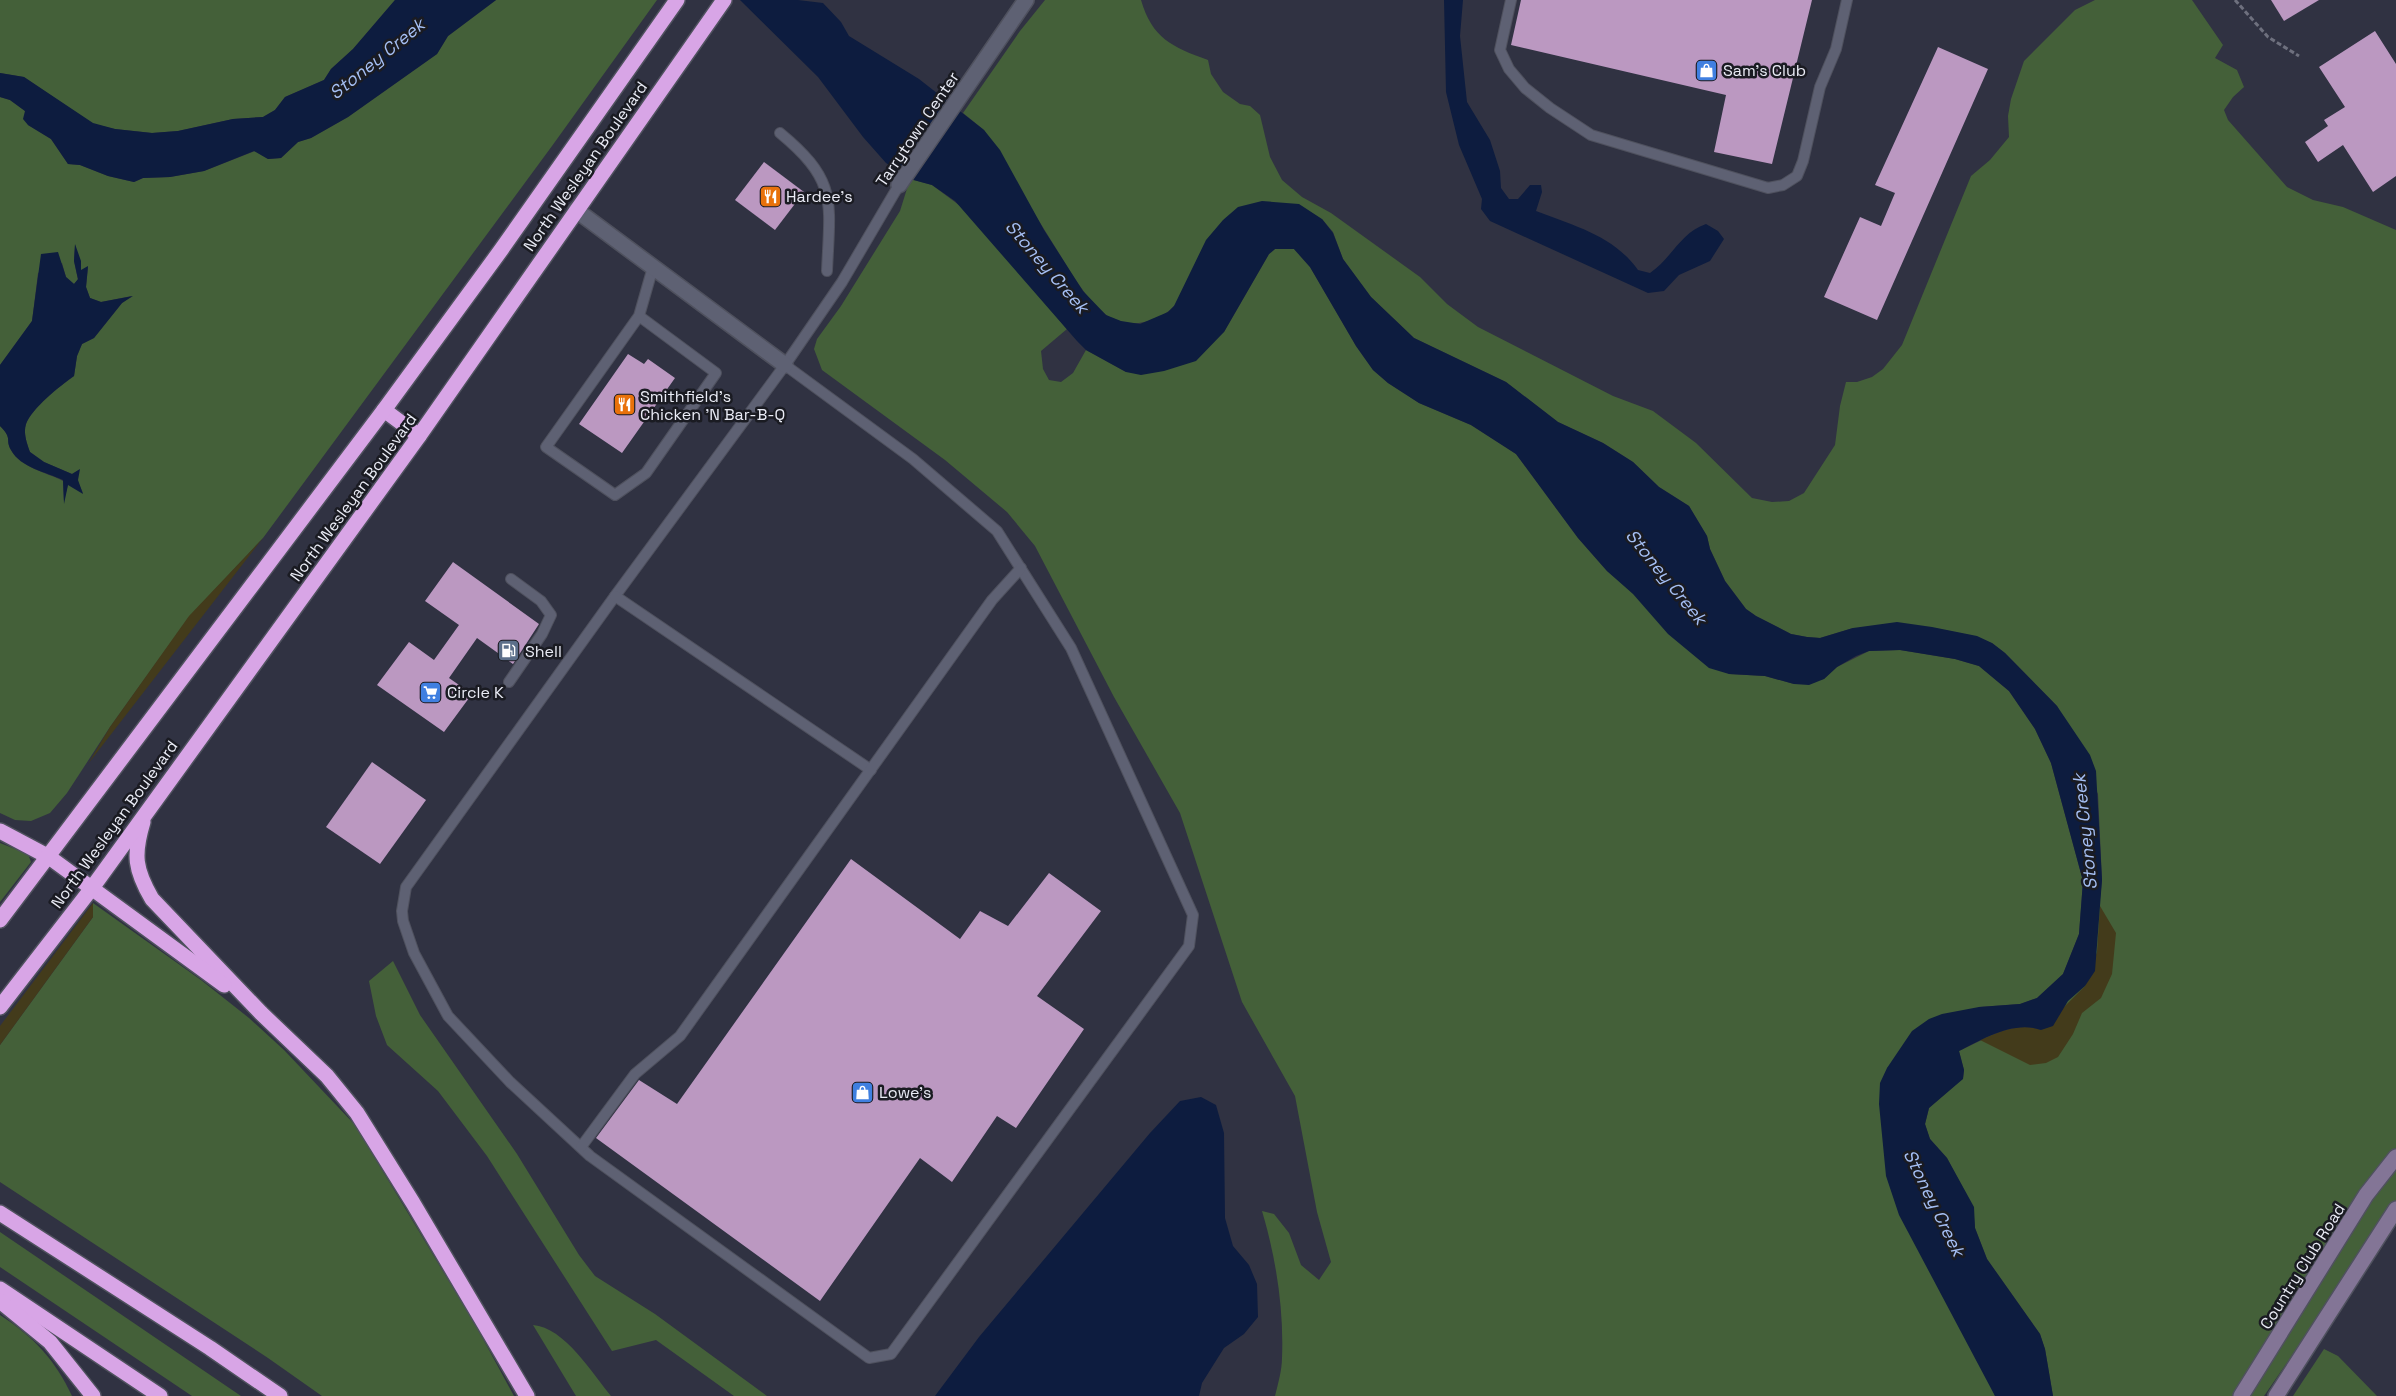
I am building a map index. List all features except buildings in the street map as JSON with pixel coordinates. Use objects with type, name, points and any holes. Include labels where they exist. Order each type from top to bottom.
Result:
[{"type":"highway","name":"North Wesleyan Boulevard","points":[[0,920],[384,410],[501,250],[677,0]]},
{"type":"highway","name":"North Wesleyan Boulevard","points":[[0,1007],[92,888],[147,809],[419,436],[691,44],[724,0]]},
{"type":"highway","points":[[384,410],[419,436]]},
{"type":"highway","points":[[147,809],[136,842],[136,857],[141,880],[152,899],[170,920],[261,1013],[327,1076],[357,1113],[414,1203],[527,1396]]},
{"type":"highway","points":[[0,831],[49,857],[261,1013]]},
{"type":"highway","points":[[0,1213],[210,1348],[280,1396]]},
{"type":"highway","points":[[0,1289],[160,1396]]},
{"type":"highway","points":[[0,1301],[50,1342],[93,1396]]},
{"type":"street","name":"Tarrytown Center","points":[[899,185],[1026,0]]},
{"type":"street","points":[[576,210],[785,365]]},
{"type":"street","name":"Country Club Road","points":[[2241,1396],[2366,1196],[2396,1157]]},
{"type":"street","points":[[2276,1396],[2396,1209]]},
{"type":"lane","points":[[1511,0],[1500,50],[1509,69],[1525,88],[1550,108],[1591,135],[1768,188],[1784,185],[1797,176],[1803,161],[1820,87],[1836,49],[1847,0]]},
{"type":"lane","points":[[780,133],[805,154],[826,187],[829,212],[827,271]]},
{"type":"lane","name":"Tarrytown Center","points":[[785,365],[913,459],[997,531],[1071,648],[1193,915],[1189,946],[891,1354],[869,1358],[581,1147],[510,1082],[448,1016],[414,953],[402,910],[406,887],[615,596],[785,365],[842,282],[899,185]]},
{"type":"lane","points":[[639,316],[716,372],[646,473],[614,494],[546,447],[639,316],[653,267]]},
{"type":"lane","points":[[581,1147],[635,1074],[680,1036],[992,600],[1021,568]]},
{"type":"lane","points":[[508,682],[542,634],[551,615],[541,601],[511,579]]},
{"type":"lane","points":[[615,596],[871,770]]},
{"type":"path","points":[[2235,0],[2268,37],[2299,56]]},
{"type":"green space","points":[[0,0],[395,0],[353,49],[331,69],[324,80],[285,97],[275,110],[263,117],[233,119],[178,131],[152,133],[115,129],[93,124],[24,77],[0,73]]},
{"type":"green space","points":[[496,0],[657,0],[552,146],[263,538],[189,617],[110,727],[67,793],[50,813],[31,821],[15,820],[0,813],[0,426],[8,436],[11,450],[15,456],[34,469],[63,481],[64,501],[68,484],[83,493],[77,480],[79,470],[72,474],[44,462],[30,452],[25,435],[25,427],[29,418],[40,404],[74,376],[77,356],[82,344],[94,338],[122,303],[132,296],[101,302],[90,298],[86,287],[88,267],[81,271],[75,245],[74,261],[78,280],[74,284],[66,277],[62,263],[38,273],[32,321],[0,365],[0,97],[10,100],[25,111],[28,125],[51,139],[68,164],[80,165],[108,176],[134,182],[143,178],[170,177],[204,171],[255,151],[268,159],[281,158],[298,142],[311,138],[348,117],[437,54],[448,36]]},
{"type":"green space","points":[[1045,0],[1141,0],[1151,24],[1165,39],[1184,50],[1208,60],[1211,74],[1223,92],[1240,104],[1250,106],[1260,115],[1270,157],[1282,180],[1302,197],[1331,213],[1420,277],[1447,304],[1478,327],[1613,396],[1653,411],[1696,443],[1752,498],[1772,502],[1789,501],[1804,493],[1835,445],[1840,406],[1846,382],[1857,382],[1872,377],[1883,369],[1902,345],[1971,176],[1990,160],[2009,137],[2008,116],[2011,99],[2024,61],[2075,10],[2095,0],[2192,0],[2223,45],[2215,58],[2237,70],[2244,87],[2233,97],[2224,110],[2228,120],[2287,187],[2313,200],[2343,207],[2396,230],[2396,1205],[2264,1396],[2053,1396],[2045,1349],[2040,1334],[1987,1259],[1975,1228],[1973,1207],[1947,1158],[1930,1139],[1925,1124],[1929,1108],[1963,1078],[1964,1070],[1959,1051],[1992,1035],[2041,1030],[2098,918],[2102,880],[2098,794],[2057,706],[2005,653],[1992,643],[1853,628],[1820,638],[1807,637],[1791,634],[1756,616],[1746,609],[1725,581],[1710,549],[1707,536],[1689,506],[1659,487],[1633,462],[1603,443],[1558,422],[1506,382],[1414,338],[1371,297],[1343,259],[1333,232],[1322,219],[1150,321],[1141,323],[1122,322],[1105,314],[1084,292],[984,130],[963,113],[1020,31]]},
{"type":"green space","points":[[910,179],[932,185],[963,208],[1067,329],[1041,351],[1043,369],[1049,380],[1061,382],[1073,373],[1086,350],[1126,372],[1224,332],[1269,254],[1275,249],[1294,249],[1310,267],[1356,346],[1373,370],[1388,383],[1419,403],[1471,425],[1516,454],[1578,538],[1607,571],[1729,674],[1765,676],[1794,684],[1824,679],[1837,667],[1869,651],[1900,650],[1955,659],[1979,666],[2009,691],[2035,729],[2051,763],[2083,881],[2079,934],[2063,974],[2037,998],[2020,1004],[1979,1007],[1887,1068],[1995,1396],[1275,1396],[1282,1363],[1282,1321],[1275,1265],[1262,1211],[1274,1214],[1289,1233],[1301,1265],[1319,1280],[1331,1262],[1317,1212],[1295,1096],[1242,1002],[1180,813],[1114,697],[1035,546],[1007,512],[945,460],[822,370],[814,349],[817,339],[841,306],[900,211]]},
{"type":"green space","points":[[0,843],[28,854],[31,862],[0,902]]},
{"type":"green space","points":[[93,903],[201,980],[249,1018],[284,1050],[355,1125],[476,1326],[514,1396],[322,1396],[268,1358],[0,1182],[0,1045],[93,917]]},
{"type":"green space","points":[[393,961],[420,1015],[517,1154],[579,1255],[595,1276],[655,1314],[767,1396],[734,1396],[656,1340],[612,1351],[487,1156],[438,1091],[387,1045],[376,1016],[369,981]]},
{"type":"green space","points":[[0,1232],[241,1396],[192,1396],[0,1267]]},
{"type":"green space","points":[[0,1315],[23,1332],[51,1360],[72,1396],[0,1396]]},
{"type":"green space","points":[[533,1325],[545,1328],[567,1343],[587,1364],[611,1396],[576,1396]]},
{"type":"green space","points":[[2324,1349],[2338,1356],[2377,1396],[2293,1396]]},
{"type":"sand","points":[[263,538],[88,764],[110,727],[189,616]]},
{"type":"sand","points":[[93,903],[93,917],[0,1045],[0,1026]]},
{"type":"sand","points":[[2100,906],[2116,933],[2112,974],[2101,998],[2082,1013],[2073,1034],[2058,1057],[2046,1063],[2030,1065],[1980,1040],[2002,1031],[2018,1028],[2026,1027],[2041,1030],[2085,986],[2097,952]]},
{"type":"water","name":"Stoney Creek","points":[[395,0],[496,0],[448,36],[437,54],[348,117],[311,138],[298,142],[281,158],[268,159],[254,151],[204,171],[170,177],[143,178],[134,182],[108,176],[80,165],[68,164],[51,139],[28,125],[23,119],[25,111],[10,100],[0,97],[0,73],[24,77],[93,123],[115,129],[152,133],[178,131],[233,119],[263,117],[275,110],[285,97],[324,80],[331,69],[353,49]]},
{"type":"water","name":"Stoney Creek","points":[[740,0],[798,0],[823,3],[841,22],[849,36],[919,79],[984,130],[1000,150],[1044,230],[1083,291],[1106,315],[1121,321],[1140,324],[1168,312],[1174,306],[1206,240],[1223,220],[1238,207],[1262,201],[1299,204],[1322,219],[1333,233],[1343,259],[1371,297],[1414,338],[1506,382],[1558,422],[1603,443],[1633,462],[1659,487],[1689,506],[1707,536],[1710,549],[1725,581],[1746,609],[1756,616],[1791,634],[1807,637],[1820,638],[1853,628],[1897,622],[1977,636],[1992,643],[2005,653],[2057,706],[2090,755],[2096,771],[2102,880],[2095,971],[2085,986],[2068,1001],[2053,1026],[2041,1030],[2020,1027],[2010,1029],[1988,1036],[1959,1051],[1964,1070],[1963,1079],[1929,1108],[1925,1124],[1930,1139],[1947,1158],[1974,1207],[1975,1228],[1987,1259],[2040,1334],[2045,1349],[2053,1396],[1995,1396],[1899,1215],[1886,1176],[1879,1104],[1880,1083],[1887,1068],[1912,1031],[1929,1019],[1942,1014],[1979,1007],[2020,1004],[2037,998],[2063,974],[2079,934],[2083,881],[2051,763],[2035,729],[2009,691],[1979,666],[1955,659],[1900,650],[1869,651],[1856,656],[1837,667],[1824,679],[1809,685],[1794,684],[1765,676],[1729,674],[1709,668],[1668,634],[1633,594],[1607,571],[1578,538],[1516,454],[1471,425],[1419,403],[1388,383],[1373,370],[1356,346],[1310,267],[1294,249],[1275,249],[1269,254],[1224,332],[1196,361],[1164,371],[1141,375],[1126,372],[1086,350],[1077,341],[955,201],[932,185],[910,179],[886,163],[863,137],[818,77]]},
{"type":"water","points":[[1444,0],[1463,0],[1460,36],[1467,102],[1490,140],[1500,171],[1501,188],[1509,199],[1518,199],[1530,185],[1541,185],[1542,192],[1536,211],[1578,227],[1605,240],[1628,258],[1638,270],[1650,273],[1664,261],[1683,239],[1697,228],[1706,224],[1718,231],[1724,239],[1710,261],[1679,275],[1664,291],[1648,293],[1490,221],[1481,209],[1482,199],[1459,145],[1446,92]]},
{"type":"water","points":[[75,244],[81,261],[81,270],[88,266],[86,287],[90,298],[101,302],[133,296],[122,303],[94,338],[82,344],[77,356],[74,376],[40,404],[29,418],[25,427],[25,435],[30,452],[44,462],[72,474],[80,469],[78,480],[83,494],[68,485],[64,504],[63,480],[27,465],[15,456],[11,450],[8,436],[0,426],[0,365],[32,321],[41,254],[58,252],[66,277],[74,284],[78,279],[74,261]]},
{"type":"water","points":[[1201,1097],[1216,1105],[1224,1133],[1225,1218],[1233,1246],[1249,1265],[1257,1284],[1258,1317],[1244,1334],[1224,1348],[1202,1383],[1199,1396],[935,1396],[979,1337],[1150,1133],[1180,1101]]},
{"type":"place","name":"Sam's Club","points":[[1707,70]]},
{"type":"place","name":"Hardee's","points":[[770,196]]},
{"type":"place","name":"Smithfield's Chicken 'N Bar-B-Q","points":[[624,405]]},
{"type":"place","name":"Shell","points":[[509,651]]},
{"type":"place","name":"Circle K","points":[[431,692]]},
{"type":"place","name":"Lowe's","points":[[863,1092]]}]
